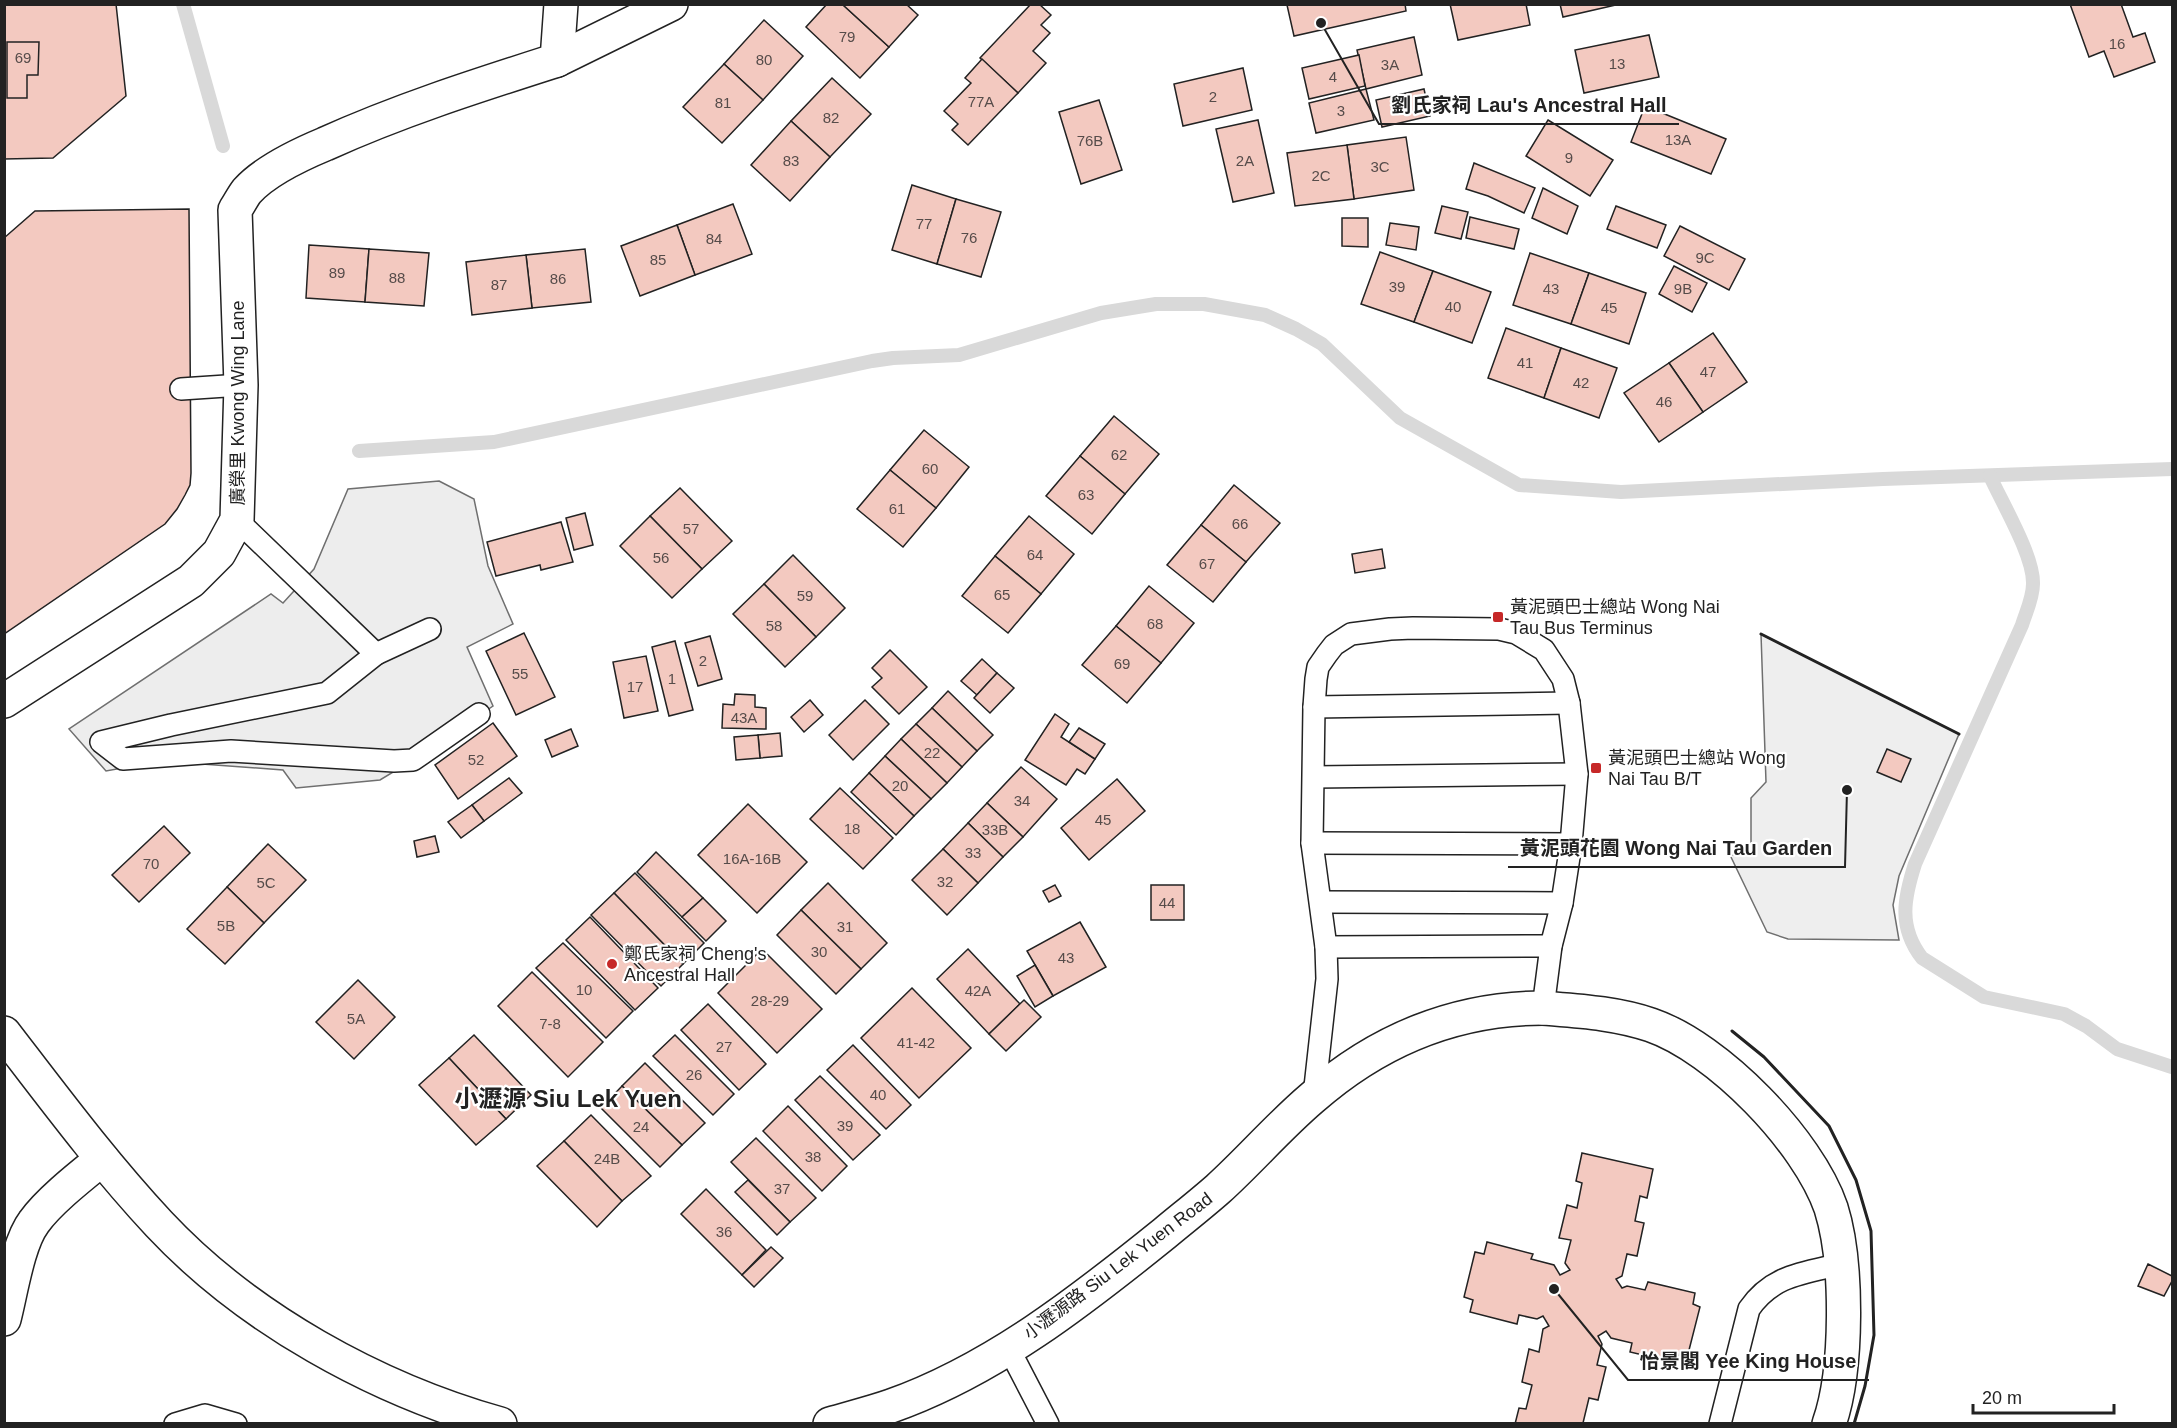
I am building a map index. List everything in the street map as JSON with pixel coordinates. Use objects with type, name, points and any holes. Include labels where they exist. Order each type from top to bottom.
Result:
[{"type":"street","points":[[557,60],[561,4]]},
{"type":"street","name":"廣榮里 Kwong Wing Lane","points":[[4,701],[191,581],[219,553],[237,520],[241,385],[235,210],[248,191],[275,170],[303,153],[358,128],[557,60],[671,4]]},
{"type":"street","name":"小瀝源路 Siu Lek Yuen Road","points":[[830,1424],[891,1406],[958,1377],[1008,1349],[1083,1297],[1164,1234],[1217,1190],[1314,1096],[1352,1067],[1411,1034],[1452,1019],[1497,1010],[1543,1008],[1587,1011],[1624,1017],[1652,1025],[1701,1052],[1730,1074],[1774,1117],[1816,1178],[1830,1207],[1838,1233],[1841,1264],[1842,1358],[1839,1384],[1829,1424]]},
{"type":"street","points":[[4,1033],[102,1159],[159,1225],[205,1268],[240,1296],[336,1358],[413,1393],[500,1424]]},
{"type":"street","points":[[4,1319],[24,1240],[34,1222],[68,1187],[102,1159]]},
{"type":"lane","points":[[181,389],[241,385]]},
{"type":"lane","points":[[237,520],[376,654]]},
{"type":"lane","points":[[1314,1096],[1327,979],[1326,947],[1312,843],[1314,707],[1318,667],[1334,645],[1351,634],[1413,628],[1499,629],[1516,633],[1544,651],[1563,679],[1569,703],[1577,774],[1571,844],[1562,903],[1551,946],[1543,1008]]},
{"type":"lane","points":[[430,629],[376,654],[327,693],[171,724],[101,742],[123,759],[231,751],[394,761],[413,760],[479,714]]},
{"type":"lane","points":[[1314,707],[1569,703]]},
{"type":"lane","points":[[1314,777],[1577,774]]},
{"type":"lane","points":[[1312,843],[1571,844]]},
{"type":"lane","points":[[1321,902],[1562,903]]},
{"type":"lane","points":[[1326,947],[1551,946]]},
{"type":"lane","points":[[1720,1424],[1749,1309],[1757,1297],[1768,1287],[1787,1278],[1841,1264]]},
{"type":"lane","points":[[1008,1349],[1048,1424]]},
{"type":"lane","points":[[175,1424],[205,1415],[236,1424]]},
{"type":"shaded area","points":[[439,481],[474,499],[488,566],[513,624],[467,647],[493,706],[413,760],[380,780],[296,788],[283,770],[161,761],[106,771],[69,729],[271,594],[283,603],[314,569],[348,489]]},
{"type":"shaded area","points":[[1761,634],[1959,734],[1899,876],[1893,905],[1899,940],[1788,939],[1767,932],[1730,855],[1751,855],[1751,798],[1766,782]]},
{"type":"building","points":[[4,4],[116,4],[126,96],[53,158],[4,159]]},
{"type":"building","points":[[827,4],[842,4],[889,47],[860,78],[806,27]]},
{"type":"building","points":[[842,4],[906,4],[918,15],[889,47]]},
{"type":"building","points":[[1031,4],[1039,4],[1051,15],[1041,25],[1050,33],[1033,51],[1046,63],[1018,93],[980,58]]},
{"type":"building","points":[[1405,4],[1406,11],[1294,36],[1287,5]]},
{"type":"building","points":[[1450,4],[1526,4],[1530,25],[1458,40]]},
{"type":"building","points":[[1560,4],[1620,4],[1563,17]]},
{"type":"building","points":[[2070,4],[2121,4],[2133,37],[2145,33],[2155,62],[2114,77],[2104,51],[2089,57]]},
{"type":"building","points":[[764,20],[803,56],[763,100],[724,64]]},
{"type":"building","points":[[1649,35],[1659,77],[1584,93],[1575,50]]},
{"type":"building","points":[[1414,37],[1422,75],[1366,89],[1357,50]]},
{"type":"building","points":[[7,42],[39,42],[38,75],[27,75],[27,98],[7,98]]},
{"type":"building","points":[[1359,55],[1365,86],[1309,99],[1302,68]]},
{"type":"building","points":[[982,59],[1018,93],[968,145],[952,130],[958,124],[944,111],[971,83],[965,78]]},
{"type":"building","points":[[724,64],[763,100],[722,143],[683,107]]},
{"type":"building","points":[[1243,68],[1252,110],[1183,126],[1174,84]]},
{"type":"building","points":[[832,78],[871,114],[830,157],[791,121]]},
{"type":"building","points":[[1366,89],[1374,120],[1316,133],[1309,103]]},
{"type":"building","points":[[1424,89],[1430,116],[1382,127],[1376,100]]},
{"type":"building","points":[[1099,100],[1122,170],[1081,184],[1059,112]]},
{"type":"building","points":[[1645,106],[1726,139],[1711,174],[1631,142]]},
{"type":"building","points":[[1258,120],[1274,193],[1233,202],[1216,129]]},
{"type":"building","points":[[1548,120],[1613,160],[1590,196],[1526,156]]},
{"type":"building","points":[[791,121],[830,157],[790,201],[751,165]]},
{"type":"building","points":[[1406,137],[1414,190],[1354,199],[1347,145]]},
{"type":"building","points":[[1347,145],[1354,199],[1295,206],[1287,153]]},
{"type":"building","points":[[1474,163],[1535,188],[1524,213],[1488,196],[1466,189]]},
{"type":"building","points":[[912,185],[956,199],[937,264],[892,250]]},
{"type":"building","points":[[1543,188],[1578,206],[1567,234],[1532,218]]},
{"type":"building","points":[[956,199],[1001,212],[981,277],[937,264]]},
{"type":"building","points":[[733,204],[752,254],[695,275],[677,225]]},
{"type":"building","points":[[1442,206],[1468,212],[1461,239],[1435,233]]},
{"type":"building","points":[[1616,206],[1666,225],[1657,248],[1607,229]]},
{"type":"building","points":[[189,209],[190,485],[177,509],[165,524],[4,634],[4,238],[35,211]]},
{"type":"building","points":[[1470,217],[1519,229],[1514,249],[1466,238]]},
{"type":"building","points":[[1342,218],[1368,218],[1368,247],[1342,246]]},
{"type":"building","points":[[1390,223],[1419,227],[1416,250],[1386,245]]},
{"type":"building","points":[[677,225],[695,275],[640,296],[621,246]]},
{"type":"building","points":[[1680,226],[1745,259],[1729,290],[1664,256]]},
{"type":"building","points":[[309,245],[369,249],[365,302],[306,298]]},
{"type":"building","points":[[369,249],[429,253],[424,306],[365,302]]},
{"type":"building","points":[[585,249],[591,302],[532,308],[526,255]]},
{"type":"building","points":[[1380,252],[1433,271],[1414,322],[1361,304]]},
{"type":"building","points":[[1530,253],[1589,273],[1571,324],[1513,305]]},
{"type":"building","points":[[526,255],[532,308],[472,315],[466,262]]},
{"type":"building","points":[[1674,266],[1707,283],[1692,312],[1659,294]]},
{"type":"building","points":[[1433,271],[1491,292],[1472,343],[1414,322]]},
{"type":"building","points":[[1589,273],[1646,293],[1629,344],[1571,324]]},
{"type":"building","points":[[1506,328],[1561,348],[1544,398],[1488,378]]},
{"type":"building","points":[[1713,333],[1747,382],[1703,412],[1669,363]]},
{"type":"building","points":[[1561,348],[1617,368],[1599,418],[1544,398]]},
{"type":"building","points":[[1669,363],[1703,412],[1659,442],[1624,393]]},
{"type":"building","points":[[1114,416],[1159,454],[1125,494],[1080,456]]},
{"type":"building","points":[[924,430],[969,467],[936,508],[890,470]]},
{"type":"building","points":[[1080,456],[1125,494],[1092,534],[1046,496]]},
{"type":"building","points":[[890,470],[936,508],[903,547],[857,509]]},
{"type":"building","points":[[1234,485],[1280,523],[1246,562],[1201,525]]},
{"type":"building","points":[[680,488],[732,541],[702,569],[650,516]]},
{"type":"building","points":[[585,513],[593,545],[574,550],[566,518]]},
{"type":"building","points":[[650,516],[702,569],[672,598],[620,546]]},
{"type":"building","points":[[1029,516],[1074,554],[1041,594],[995,556]]},
{"type":"building","points":[[561,522],[573,562],[541,570],[540,565],[496,576],[487,542]]},
{"type":"building","points":[[1201,525],[1246,562],[1213,602],[1167,565]]},
{"type":"building","points":[[1382,549],[1385,568],[1355,573],[1352,554]]},
{"type":"building","points":[[793,555],[845,608],[816,637],[764,584]]},
{"type":"building","points":[[995,556],[1041,594],[1008,633],[962,596]]},
{"type":"building","points":[[764,584],[816,637],[785,667],[733,614]]},
{"type":"building","points":[[1149,586],[1194,623],[1161,663],[1116,626]]},
{"type":"building","points":[[1116,626],[1161,663],[1127,703],[1082,665]]},
{"type":"building","points":[[524,633],[555,697],[516,715],[486,651]]},
{"type":"building","points":[[710,636],[722,679],[698,686],[685,643]]},
{"type":"building","points":[[675,641],[693,710],[669,716],[652,647]]},
{"type":"building","points":[[890,650],[927,687],[899,714],[872,687],[882,678],[872,668]]},
{"type":"building","points":[[646,656],[658,711],[624,718],[613,662]]},
{"type":"building","points":[[982,659],[997,673],[977,695],[961,681]]},
{"type":"building","points":[[997,673],[1014,688],[990,713],[974,698]]},
{"type":"building","points":[[948,691],[993,735],[977,751],[932,708]]},
{"type":"building","points":[[735,694],[755,695],[755,707],[766,708],[766,729],[722,728],[723,704],[734,705]]},
{"type":"building","points":[[810,700],[823,715],[804,732],[791,717]]},
{"type":"building","points":[[865,700],[889,724],[853,760],[829,735]]},
{"type":"building","points":[[932,708],[977,751],[962,767],[916,724]]},
{"type":"building","points":[[1055,714],[1069,724],[1061,737],[1095,759],[1085,774],[1077,769],[1066,785],[1025,760]]},
{"type":"building","points":[[493,723],[517,756],[458,799],[435,765]]},
{"type":"building","points":[[916,724],[962,767],[947,783],[901,739]]},
{"type":"building","points":[[1079,728],[1105,744],[1095,759],[1069,742]]},
{"type":"building","points":[[571,729],[578,746],[552,757],[545,740]]},
{"type":"building","points":[[780,733],[782,756],[760,758],[758,735]]},
{"type":"building","points":[[758,735],[760,758],[736,760],[734,737]]},
{"type":"building","points":[[901,739],[947,783],[931,799],[885,756]]},
{"type":"building","points":[[1887,749],[1911,759],[1901,782],[1877,772]]},
{"type":"building","points":[[885,756],[931,799],[914,816],[869,773]]},
{"type":"building","points":[[1021,767],[1057,799],[1023,837],[987,803]]},
{"type":"building","points":[[869,773],[914,816],[896,835],[851,792]]},
{"type":"building","points":[[509,778],[522,793],[484,821],[472,805]]},
{"type":"building","points":[[1117,779],[1145,811],[1089,860],[1061,828]]},
{"type":"building","points":[[840,788],[893,838],[863,869],[810,819]]},
{"type":"building","points":[[987,803],[1023,837],[1003,857],[968,823]]},
{"type":"building","points":[[748,804],[807,862],[757,913],[698,855]]},
{"type":"building","points":[[472,805],[484,821],[461,838],[448,822]]},
{"type":"building","points":[[968,823],[1003,857],[978,883],[943,849]]},
{"type":"building","points":[[164,826],[190,853],[139,902],[112,875]]},
{"type":"building","points":[[435,836],[439,852],[417,857],[414,841]]},
{"type":"building","points":[[268,844],[306,880],[264,923],[227,887]]},
{"type":"building","points":[[943,849],[978,883],[947,915],[912,880]]},
{"type":"building","points":[[656,852],[703,898],[682,917],[637,872]]},
{"type":"building","points":[[635,873],[704,943],[683,964],[614,893]]},
{"type":"building","points":[[828,883],[887,943],[861,969],[801,910]]},
{"type":"building","points":[[1055,885],[1061,896],[1049,902],[1043,891]]},
{"type":"building","points":[[1151,885],[1184,885],[1184,920],[1151,920]]},
{"type":"building","points":[[227,887],[264,923],[225,964],[187,929]]},
{"type":"building","points":[[614,893],[683,964],[661,986],[591,915]]},
{"type":"building","points":[[703,898],[726,921],[706,941],[682,917]]},
{"type":"building","points":[[801,910],[861,969],[836,994],[777,935]]},
{"type":"building","name":"鄭氏家祠 Cheng's Ancestral Hall","points":[[590,917],[658,988],[635,1010],[566,940]]},
{"type":"building","points":[[1080,922],[1106,967],[1053,996],[1027,951]]},
{"type":"building","points":[[563,943],[633,1011],[606,1038],[536,968]]},
{"type":"building","points":[[762,949],[822,1009],[777,1053],[718,993]]},
{"type":"building","points":[[968,949],[1020,1004],[989,1034],[937,979]]},
{"type":"building","points":[[1035,965],[1053,996],[1035,1007],[1017,976]]},
{"type":"building","points":[[532,972],[603,1042],[568,1077],[498,1006]]},
{"type":"building","points":[[358,980],[395,1017],[354,1059],[316,1022]]},
{"type":"building","points":[[912,988],[971,1048],[919,1098],[861,1038]]},
{"type":"building","points":[[1024,1000],[1041,1017],[1006,1051],[989,1034]]},
{"type":"building","points":[[708,1004],[766,1064],[739,1090],[681,1030]]},
{"type":"building","points":[[474,1035],[531,1095],[506,1119],[449,1058]]},
{"type":"building","points":[[675,1035],[734,1094],[713,1115],[653,1056]]},
{"type":"building","points":[[853,1045],[911,1105],[886,1129],[827,1070]]},
{"type":"building","points":[[449,1058],[506,1119],[476,1145],[419,1085]]},
{"type":"building","points":[[645,1063],[705,1123],[682,1145],[622,1086]]},
{"type":"building","points":[[820,1076],[880,1135],[853,1160],[795,1100]]},
{"type":"building","points":[[622,1086],[682,1145],[660,1167],[601,1108]]},
{"type":"building","points":[[788,1106],[847,1166],[822,1191],[763,1131]]},
{"type":"building","points":[[591,1115],[651,1176],[622,1201],[564,1141]]},
{"type":"building","points":[[756,1138],[816,1198],[790,1222],[731,1162]]},
{"type":"building","points":[[564,1141],[622,1201],[597,1227],[537,1166]]},
{"type":"building","points":[[1582,1153],[1653,1169],[1647,1198],[1640,1196],[1635,1221],[1644,1223],[1637,1256],[1627,1254],[1622,1276],[1616,1279],[1622,1288],[1627,1286],[1645,1290],[1648,1282],[1695,1293],[1693,1304],[1700,1307],[1688,1354],[1680,1352],[1677,1363],[1630,1352],[1632,1343],[1611,1338],[1606,1331],[1598,1336],[1602,1344],[1597,1365],[1606,1367],[1598,1400],[1589,1398],[1583,1423],[1587,1424],[1515,1424],[1519,1408],[1526,1409],[1532,1385],[1522,1382],[1529,1349],[1539,1352],[1543,1329],[1549,1326],[1543,1316],[1537,1319],[1519,1315],[1517,1324],[1470,1312],[1473,1300],[1464,1297],[1475,1252],[1484,1254],[1487,1242],[1533,1254],[1531,1259],[1554,1265],[1560,1275],[1570,1270],[1565,1263],[1571,1240],[1559,1238],[1567,1205],[1577,1208],[1582,1183],[1576,1181]]},
{"type":"building","points":[[748,1180],[790,1222],[777,1235],[735,1192]]},
{"type":"building","points":[[706,1189],[766,1250],[742,1275],[681,1214]]},
{"type":"building","points":[[771,1247],[783,1258],[754,1287],[742,1275]]},
{"type":"building","points":[[2148,1264],[2172,1276],[2172,1281],[2164,1296],[2138,1286]]},
{"type":"waterway","points":[[183,4],[223,146]]},
{"type":"waterway","points":[[359,451],[494,442],[872,361],[959,355],[1101,313],[1156,304],[1204,304],[1265,315],[1296,329],[1322,344],[1400,418],[1519,485],[1621,492],[1883,479],[2172,469]]},
{"type":"waterway","points":[[1990,476],[2028,559],[2032,572],[2032,594],[2022,625],[1915,864],[1905,912],[1909,935],[1922,958],[1984,997],[2064,1014],[2086,1026],[2117,1049],[2172,1067]]},
{"type":"wall","points":[[1761,634],[1959,734]]},
{"type":"wall","points":[[1732,1031],[1764,1057],[1829,1126],[1856,1180],[1871,1231],[1874,1335],[1865,1386],[1854,1424]]},
{"type":"place","name":"劉氏家祠 Lau's Ancestral Hall","points":[[1321,23]]},
{"type":"place","name":"黃泥頭巴士總站 Wong Nai Tau Bus Terminus","points":[[1498,617]]},
{"type":"place","name":"黃泥頭巴士總站 Wong Nai Tau B/T","points":[[1596,768]]},
{"type":"place","name":"黃泥頭花園 Wong Nai Tau Garden","points":[[1847,790]]},
{"type":"place","name":"鄭氏家祠 Cheng's Ancestral Hall","points":[[612,964]]},
{"type":"place","name":"怡景閣 Yee King House","points":[[1554,1289]]},
{"type":"district","name":"小瀝源 Siu Lek Yuen","points":[[568,1099]]}]
